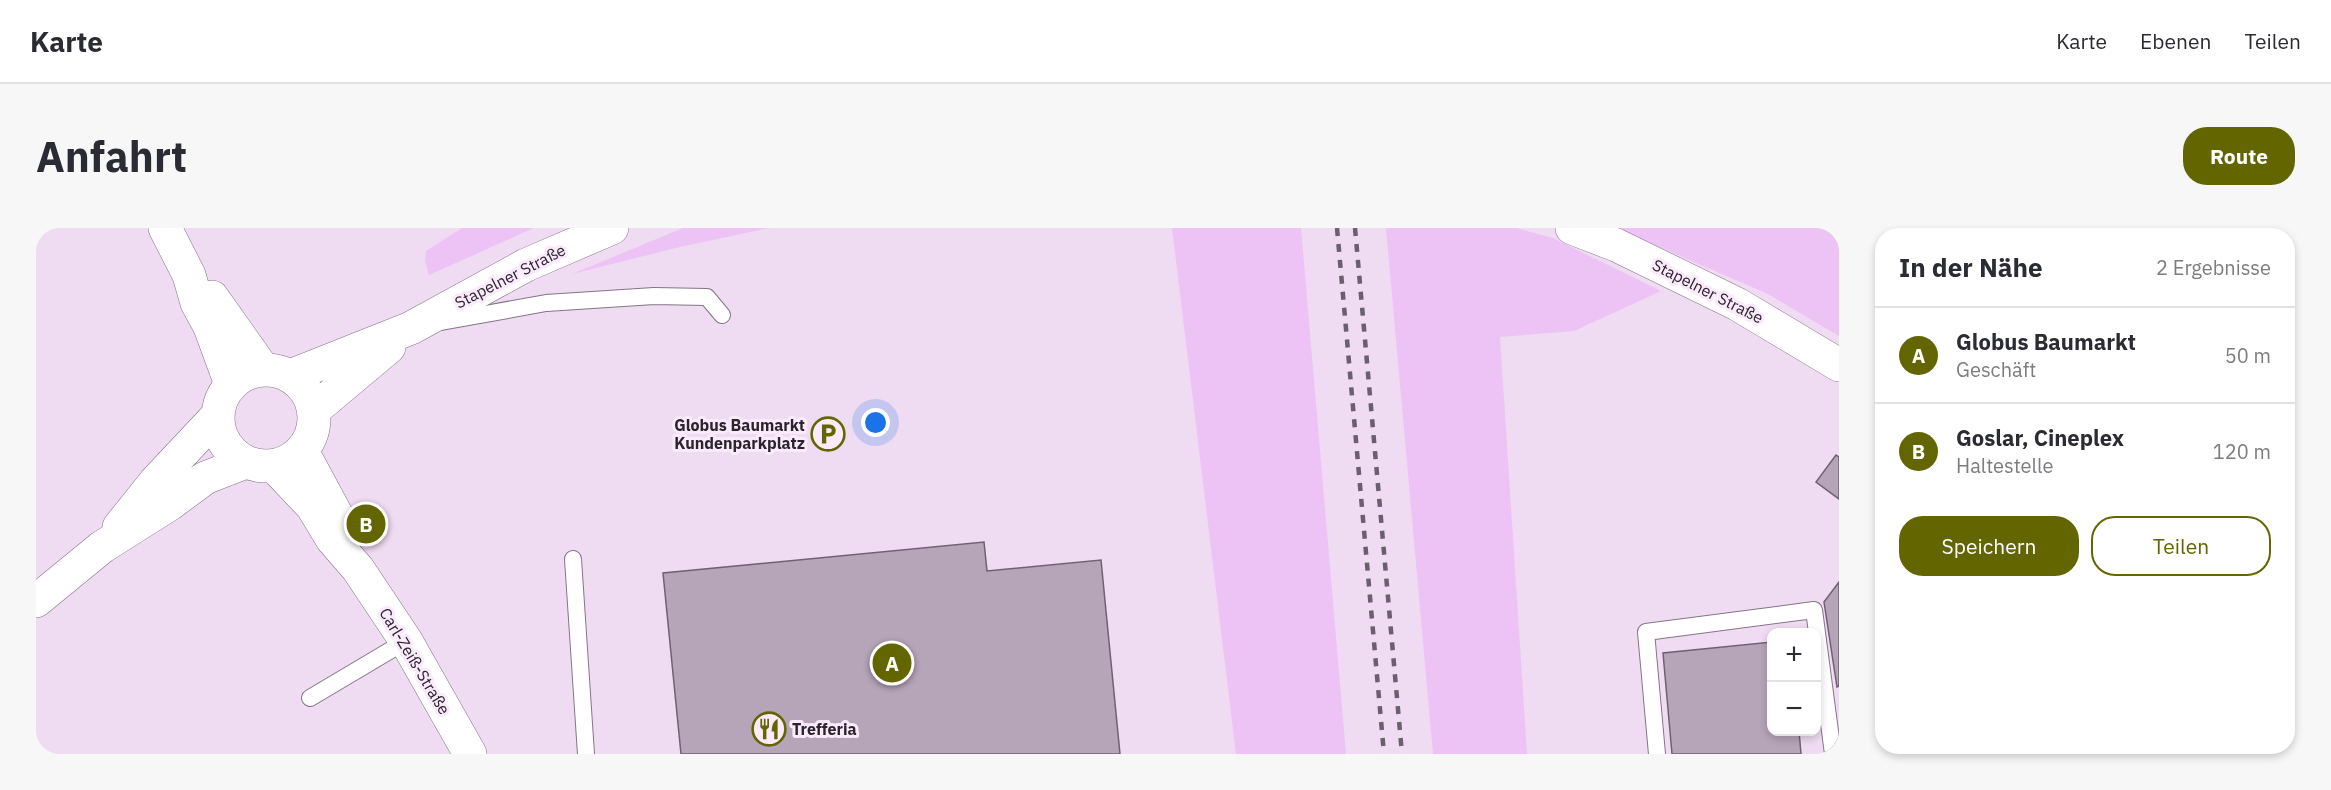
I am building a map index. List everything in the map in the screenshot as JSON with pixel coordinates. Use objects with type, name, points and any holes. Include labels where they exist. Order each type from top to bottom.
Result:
[{"type":"street","points":[[165,228],[189,275],[197,303],[210,327],[231,384],[224,393],[217,416],[224,443],[234,454],[260,464]]},
{"type":"street","name":"Stapelner Straße","points":[[231,384],[240,377],[277,373],[411,328],[526,265],[612,228]]},
{"type":"street","name":"Stapelner Straße","points":[[1572,228],[1616,245],[1737,304],[1839,365]]},
{"type":"street","points":[[36,601],[102,547],[170,504],[205,478],[260,464],[284,463],[302,451],[310,439],[314,424],[314,410],[301,384],[277,373],[224,317],[212,296],[189,275]]},
{"type":"street","name":"Stapelner Straße","points":[[314,410],[411,328]]},
{"type":"street","points":[[102,547],[155,483],[217,416]]},
{"type":"street","name":"Carl-Zeiß-Straße","points":[[302,451],[325,497],[344,527],[358,569]]},
{"type":"street","name":"Carl-Zeiß-Straße","points":[[260,464],[312,506],[332,539],[358,569],[406,641],[470,754]]},
{"type":"lane","points":[[411,328],[546,303],[654,296],[707,297],[722,315]]},
{"type":"lane","points":[[573,559],[586,754]]},
{"type":"lane","points":[[1657,754],[1646,632],[1814,610],[1833,754]]},
{"type":"lane","points":[[310,698],[406,641]]},
{"type":"shaded area","points":[[462,228],[534,228],[429,275],[425,261],[426,251]]},
{"type":"shaded area","points":[[683,228],[769,228],[572,274]]},
{"type":"shaded area","points":[[1172,228],[1301,228],[1346,754],[1236,754]]},
{"type":"shaded area","points":[[1386,228],[1516,228],[1553,238],[1661,291],[1574,331],[1500,337],[1527,754],[1433,754]]},
{"type":"shaded area","points":[[1615,228],[1839,228],[1839,336],[1768,294]]},
{"type":"building","points":[[1836,455],[1839,457],[1839,499],[1816,482]]},
{"type":"building","points":[[984,542],[987,571],[1101,560],[1120,754],[681,754],[663,573]]},
{"type":"building","points":[[1839,582],[1839,686],[1837,687],[1824,602]]},
{"type":"building","points":[[1767,643],[1767,736],[1799,736],[1801,754],[1672,754],[1663,653]]},
{"type":"railway","points":[[1337,228],[1384,754]]},
{"type":"railway","points":[[1355,228],[1402,754]]},
{"type":"place","name":"Globus Baumarkt Kundenparkplatz","points":[[828,434]]},
{"type":"place","name":"Goslar, Cineplex","points":[[366,524]]},
{"type":"place","name":"Globus Baumarkt","points":[[892,663]]},
{"type":"place","name":"Trefferia","points":[[769,729]]}]
